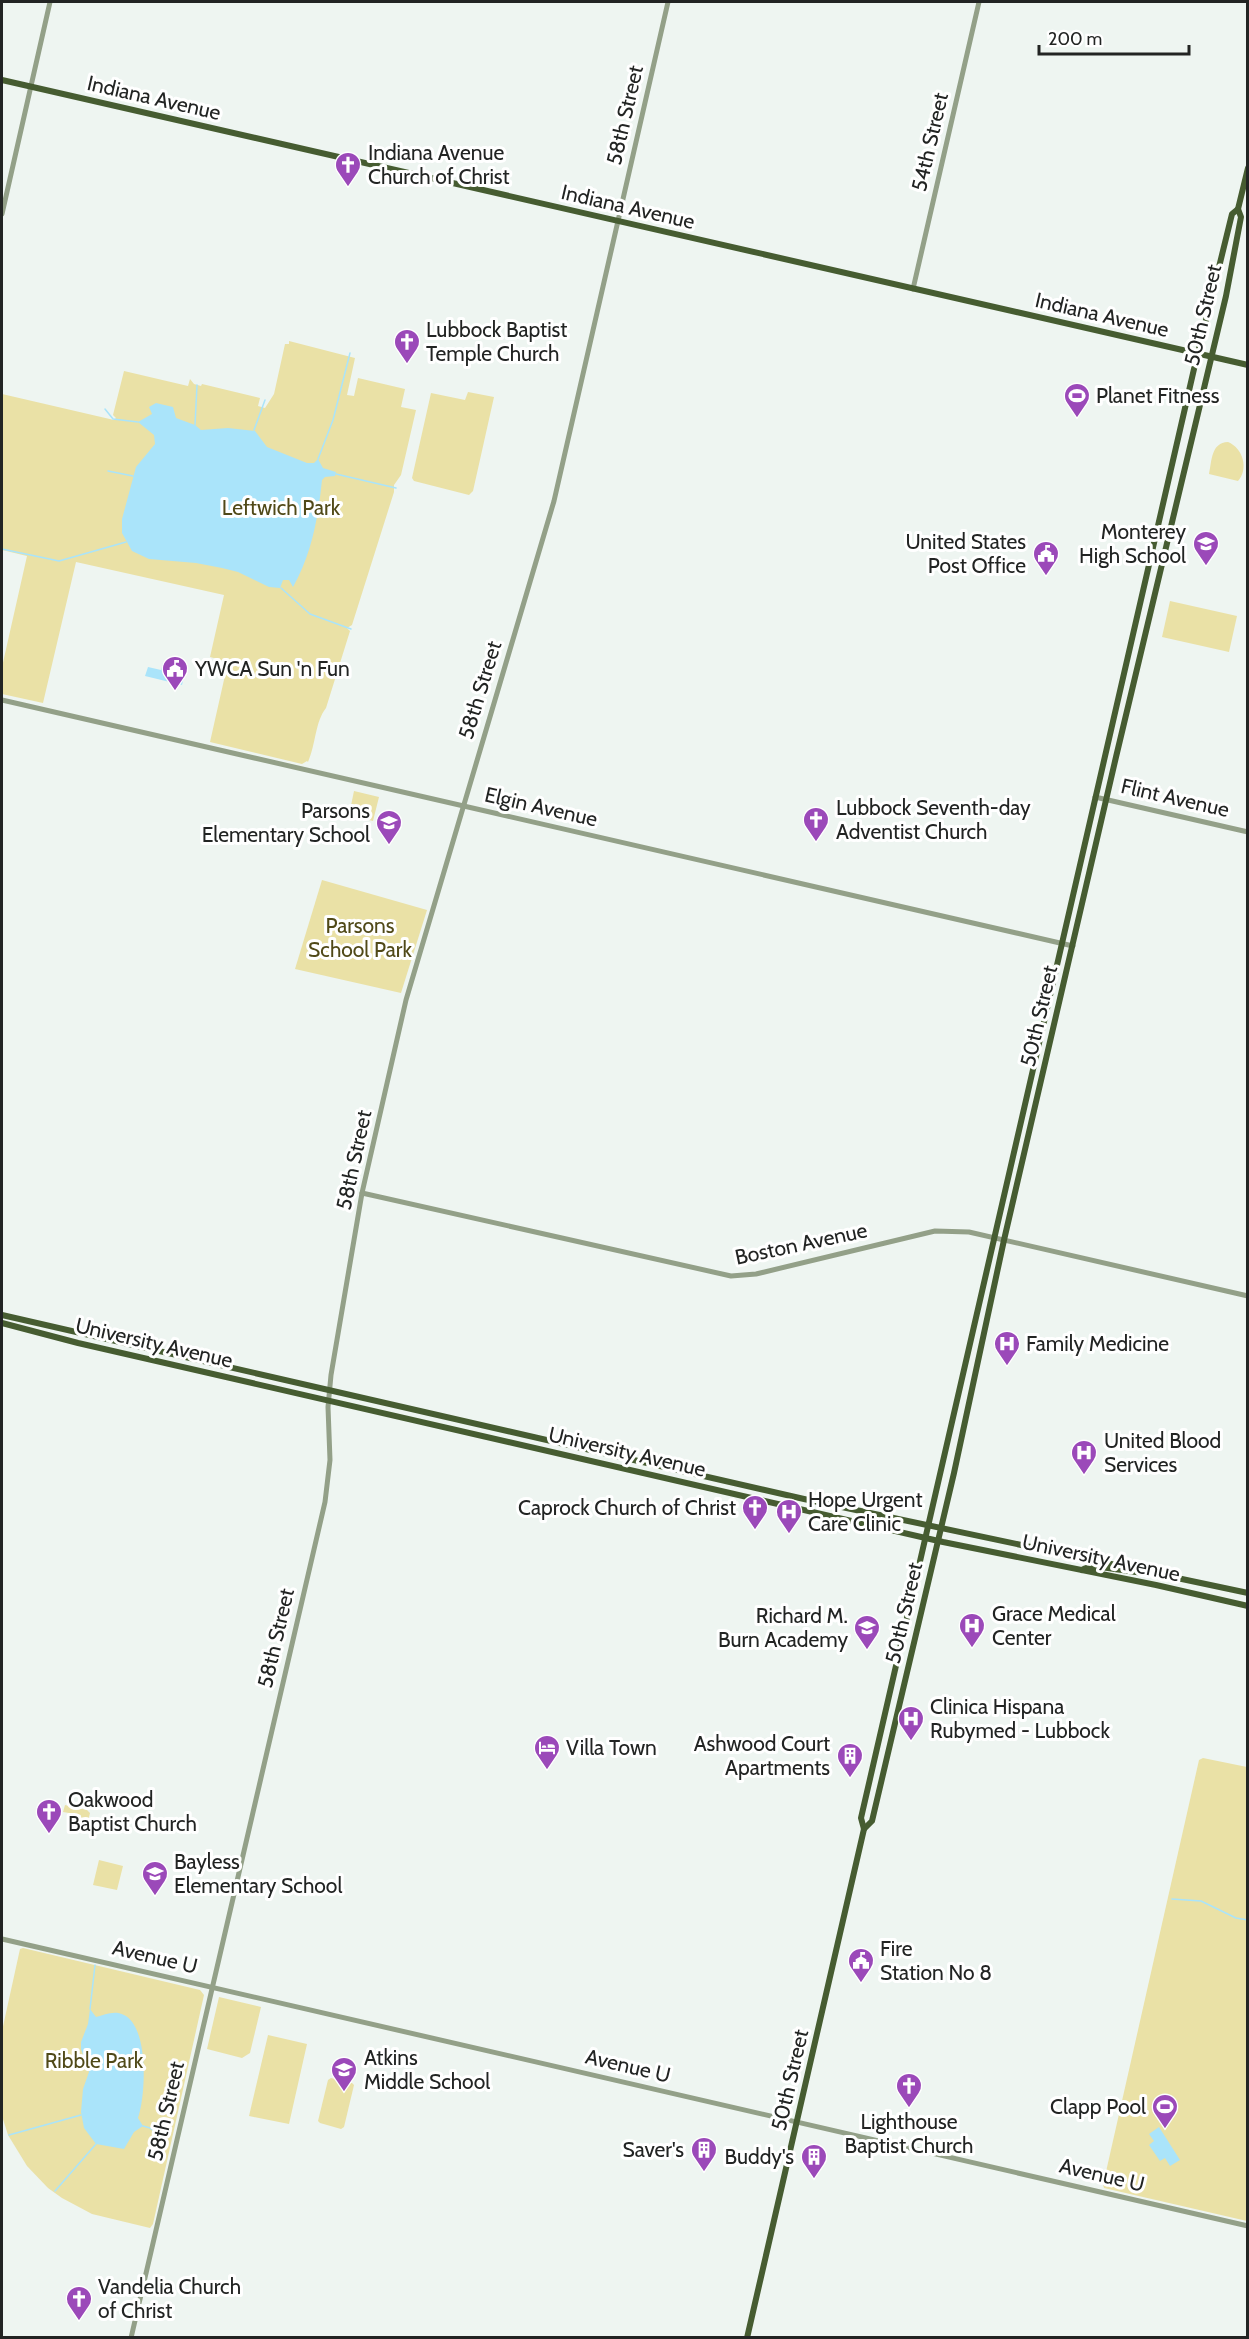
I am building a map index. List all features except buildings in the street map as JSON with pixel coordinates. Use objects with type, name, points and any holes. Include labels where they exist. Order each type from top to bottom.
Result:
[{"type":"main road","name":"Indiana Avenue","points":[[2,80],[1248,365]]},
{"type":"main road","name":"50th Street","points":[[864,1829],[872,1821],[941,1530],[1004,1240],[1226,296],[1241,217],[1238,209],[1248,168]]},
{"type":"main road","name":"50th Street","points":[[747,2337],[864,1829],[861,1818],[993,1238],[1198,354],[1232,214],[1238,209]]},
{"type":"main road","name":"University Avenue","points":[[2,1314],[927,1527],[1248,1593]]},
{"type":"main road","name":"University Avenue","points":[[2,1323],[78,1343],[924,1538],[1248,1606]]},
{"type":"main road","points":[[1025,1559],[1028,1548]]},
{"type":"main road","points":[[1082,1570],[1090,1566],[1130,1573],[1159,1573]]},
{"type":"street","points":[[2,214],[50,2]]},
{"type":"street","name":"58th Street","points":[[131,2337],[329,1482],[330,1391],[362,1193],[406,1000],[554,501],[668,2]]},
{"type":"street","name":"54th Street","points":[[913,289],[979,2]]},
{"type":"street","name":"Elgin Avenue","points":[[2,700],[1073,946]]},
{"type":"street","name":"Flint Avenue","points":[[1095,797],[1248,832]]},
{"type":"street","name":"Boston Avenue","points":[[362,1193],[730,1276],[756,1274],[935,1231],[969,1232],[1248,1296]]},
{"type":"street","name":"Avenue U","points":[[2,1939],[1248,2226]]},
{"type":"green space","name":"Leftwich Park","points":[[289,341],[355,358],[347,395],[354,396],[358,378],[405,389],[401,407],[416,410],[401,475],[394,485],[394,492],[352,625],[347,628],[350,631],[308,762],[302,764],[210,742],[228,662],[210,657],[224,595],[76,562],[43,703],[2,694],[2,667],[27,556],[2,550],[2,394],[114,420],[116,418],[113,415],[124,371],[188,386],[190,379],[194,384],[201,386],[202,384],[260,398],[258,406],[265,408],[274,394],[285,344],[289,344]]},
{"type":"green space","points":[[468,392],[494,397],[473,491],[469,495],[414,481],[412,478],[431,393],[465,400]]},
{"type":"green space","points":[[1228,442],[1237,449],[1243,459],[1243,471],[1238,481],[1209,474],[1215,449],[1218,445]]},
{"type":"green space","points":[[1170,601],[1237,616],[1229,652],[1162,637]]},
{"type":"green space","points":[[354,791],[379,797],[373,821],[349,815]]},
{"type":"green space","name":"Parsons School Park","points":[[322,880],[427,910],[401,993],[295,969]]},
{"type":"green space","points":[[1203,1758],[1247,1767],[1247,2221],[1104,2188],[1103,2185],[1199,1760]]},
{"type":"green space","points":[[65,1805],[87,1810],[90,1813],[87,1825],[80,1824],[81,1815],[63,1812]]},
{"type":"green space","points":[[99,1860],[123,1866],[117,1890],[93,1885]]},
{"type":"green space","name":"Ribble Park","points":[[20,1949],[200,1990],[204,1995],[153,2224],[150,2228],[92,2214],[62,2198],[48,2188],[27,2166],[8,2135],[2,2116],[2,2031]]},
{"type":"green space","points":[[219,1997],[261,2007],[250,2053],[242,2058],[207,2049]]},
{"type":"green space","points":[[268,2035],[307,2044],[289,2124],[249,2116]]},
{"type":"green space","points":[[331,2078],[354,2085],[344,2127],[341,2129],[318,2121],[328,2080]]},
{"type":"water","points":[[156,403],[173,407],[176,418],[195,425],[201,430],[228,428],[255,431],[267,447],[307,463],[314,463],[318,459],[323,468],[336,472],[335,476],[325,477],[322,480],[313,535],[300,574],[293,587],[289,580],[283,580],[280,588],[269,587],[238,572],[196,563],[149,559],[132,551],[122,533],[122,519],[136,467],[155,444],[154,435],[138,422],[152,414],[149,407]]},
{"type":"water","points":[[163,663],[172,665],[171,673],[184,676],[182,685],[145,676],[148,667],[161,670]]},
{"type":"water","points":[[90,2009],[96,2017],[113,2013],[124,2015],[132,2022],[142,2047],[144,2078],[138,2118],[143,2126],[134,2132],[124,2149],[96,2144],[84,2128],[81,2112],[83,2089],[89,2072],[81,2049],[81,2042],[88,2024]]},
{"type":"water","points":[[1159,2127],[1180,2160],[1170,2166],[1165,2158],[1160,2161],[1149,2145],[1154,2141],[1149,2134]]},
{"type":"waterway","points":[[318,459],[333,420],[350,353]]},
{"type":"waterway","points":[[195,425],[197,385]]},
{"type":"waterway","points":[[254,430],[265,400]]},
{"type":"waterway","points":[[105,409],[113,419],[138,422]]},
{"type":"waterway","points":[[108,471],[133,476]]},
{"type":"waterway","points":[[336,474],[396,488]]},
{"type":"waterway","points":[[2,549],[59,561],[126,542]]},
{"type":"waterway","points":[[281,588],[310,614],[351,629]]},
{"type":"waterway","points":[[1172,1899],[1201,1901],[1236,1918],[1248,1920]]},
{"type":"waterway","points":[[90,2009],[95,1965]]},
{"type":"waterway","points":[[9,2135],[81,2115]]},
{"type":"waterway","points":[[143,2126],[150,2128],[167,2142]]},
{"type":"waterway","points":[[55,2191],[96,2144]]},
{"type":"place","name":"Indiana Avenue Church of Christ","points":[[348,188]]},
{"type":"place","name":"Lubbock Baptist Temple Church","points":[[407,365]]},
{"type":"place","name":"Planet Fitness","points":[[1077,419]]},
{"type":"place","name":"Monterey High School","points":[[1206,567]]},
{"type":"place","name":"United States Post Office","points":[[1046,577]]},
{"type":"place","name":"YWCA Sun 'n Fun","points":[[175,692]]},
{"type":"place","name":"Lubbock Seventh-day Adventist Church","points":[[816,843]]},
{"type":"place","name":"Parsons Elementary School","points":[[389,846]]},
{"type":"place","name":"Family Medicine","points":[[1007,1367]]},
{"type":"place","name":"United Blood Services","points":[[1084,1476]]},
{"type":"place","name":"Caprock Church of Christ","points":[[755,1531]]},
{"type":"place","name":"Hope Urgent Care Clinic","points":[[789,1535]]},
{"type":"place","name":"Grace Medical Center","points":[[972,1649]]},
{"type":"place","name":"Richard M. Burn Academy","points":[[867,1651]]},
{"type":"place","name":"Clinica Hispana Rubymed - Lubbock","points":[[911,1742]]},
{"type":"place","name":"Villa Town","points":[[547,1771]]},
{"type":"place","name":"Ashwood Court Apartments","points":[[850,1779]]},
{"type":"place","name":"Oakwood Baptist Church","points":[[49,1835]]},
{"type":"place","name":"Bayless Elementary School","points":[[155,1897]]},
{"type":"place","name":"Fire Station No 8","points":[[861,1984]]},
{"type":"place","name":"Atkins Middle School","points":[[344,2093]]},
{"type":"place","name":"Lighthouse Baptist Church","points":[[909,2109]]},
{"type":"place","name":"Clapp Pool","points":[[1165,2130]]},
{"type":"place","name":"Saver's","points":[[704,2173]]},
{"type":"place","name":"Buddy's","points":[[814,2180]]},
{"type":"place","name":"Vandelia Church of Christ","points":[[79,2322]]}]
